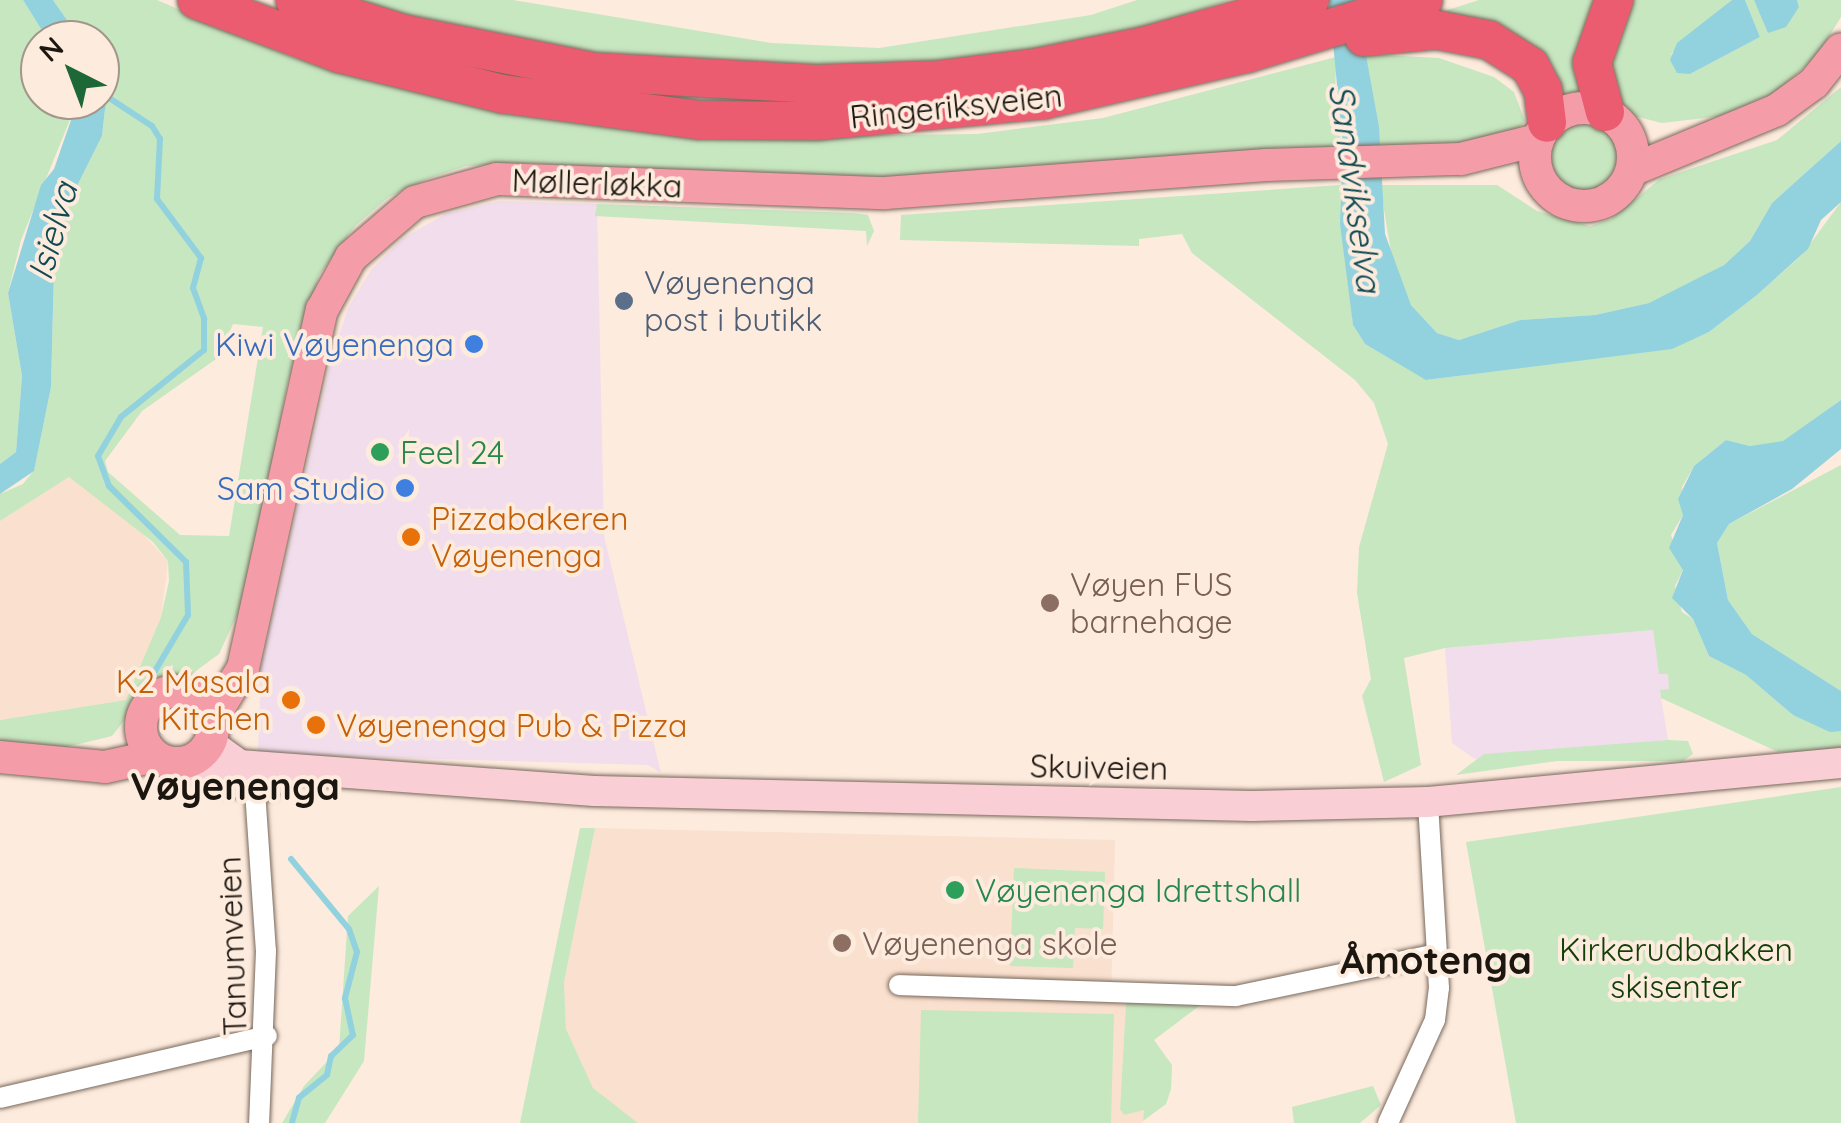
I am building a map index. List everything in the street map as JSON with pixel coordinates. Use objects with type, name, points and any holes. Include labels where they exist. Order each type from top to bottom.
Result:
[{"type":"highway","name":"Ringeriksveien","points":[[197,0],[289,17],[342,35],[481,70],[699,120],[816,121],[1043,100],[1244,37],[1430,15]]},
{"type":"highway","name":"Ringeriksveien","points":[[1244,37],[1310,0]]},
{"type":"highway","points":[[1614,0],[1592,63],[1631,141]]},
{"type":"highway","points":[[1430,15],[1475,34],[1530,66],[1543,90],[1533,151]]},
{"type":"main road","points":[[1631,141],[1612,198],[1579,206],[1563,202],[1533,151],[1574,108],[1631,141],[1725,133],[1798,96],[1841,49]]},
{"type":"main road","name":"Møllerløkka","points":[[190,745],[243,668],[322,310],[351,257],[415,202],[497,178],[885,193],[1266,165],[1461,159],[1533,151]]},
{"type":"main road","points":[[72,764],[141,724],[152,702],[187,693],[248,640]]},
{"type":"main road","points":[[187,693],[190,745]]},
{"type":"main road","points":[[141,724],[190,745]]},
{"type":"main road","points":[[0,757],[104,767],[190,745]]},
{"type":"main road","name":"Skuiveien","points":[[190,745],[219,781],[254,776],[316,786],[354,773],[594,791],[1252,806],[1428,802],[1841,763]]},
{"type":"street","name":"Tanumveien","points":[[254,776],[267,1036],[260,1123]]},
{"type":"street","points":[[1388,1123],[1435,1020],[1437,954],[1428,802]]},
{"type":"street","points":[[899,984],[1236,996],[1437,954]]},
{"type":"street","points":[[0,1098],[267,1036]]},
{"type":"shaded area","points":[[499,201],[597,204],[604,536],[661,773],[648,765],[258,754],[261,667],[329,368],[348,308],[371,270],[402,239],[445,214]]},
{"type":"shaded area","points":[[69,477],[125,515],[168,561],[161,617],[126,700],[0,720],[0,521]]},
{"type":"shaded area","points":[[1653,630],[1659,673],[1668,673],[1669,689],[1660,691],[1668,740],[1475,759],[1452,743],[1445,648]]},
{"type":"shaded area","name":"Vøyenenga skole","points":[[595,828],[1115,840],[1111,1001],[1126,1003],[1120,1109],[1145,1110],[1142,1123],[638,1123],[593,1088],[566,1029],[564,982]]},
{"type":"green space","points":[[0,0],[23,0],[36,20],[20,20],[20,120],[70,120],[21,240],[8,293],[22,376],[16,452],[0,464]]},
{"type":"green space","points":[[53,0],[157,0],[294,58],[483,107],[792,136],[977,134],[1103,118],[1336,57],[1335,111],[1343,149],[937,177],[805,179],[529,163],[466,166],[427,179],[389,197],[355,226],[319,275],[287,385],[249,589],[219,654],[185,679],[152,685],[112,736],[54,750],[0,746],[0,720],[126,700],[161,617],[169,581],[168,561],[153,542],[69,477],[0,521],[0,494],[23,484],[34,470],[51,387],[55,230],[102,136],[104,120],[120,120],[120,20],[67,20]],"holes":[[[233,324],[263,327],[229,536],[180,535],[108,472],[105,461],[142,411],[219,357]]]},
{"type":"green space","points":[[349,0],[513,0],[771,43],[879,48],[1091,15],[1137,0],[1229,0],[1136,32],[979,60],[832,68],[656,64],[495,39]]},
{"type":"green space","points":[[1479,0],[1601,0],[1582,97],[1558,101],[1435,14]]},
{"type":"green space","points":[[1631,0],[1732,0],[1671,54],[1690,74],[1760,37],[1745,0],[1754,0],[1769,32],[1799,7],[1797,0],[1841,0],[1841,17],[1817,56],[1776,92],[1722,116],[1662,123],[1630,115],[1607,83],[1615,28]]},
{"type":"green space","points":[[1363,54],[1439,58],[1494,77],[1514,92],[1525,121],[1517,130],[1474,143],[1379,148]]},
{"type":"green space","points":[[1841,87],[1841,141],[1772,203],[1750,241],[1724,265],[1677,290],[1649,303],[1595,315],[1520,320],[1459,340],[1437,333],[1411,305],[1393,264],[1380,185],[1497,185],[1537,211],[1590,226],[1611,219],[1660,179],[1777,140]]},
{"type":"green space","points":[[1583,122],[1607,133],[1618,157],[1607,181],[1583,192],[1559,181],[1548,157],[1559,133]]},
{"type":"green space","points":[[1341,185],[1353,325],[1365,344],[1427,380],[1672,348],[1709,332],[1757,295],[1802,255],[1841,202],[1841,400],[1783,442],[1750,446],[1726,440],[1694,466],[1682,487],[1683,515],[1671,535],[1683,570],[1675,586],[1682,612],[1693,619],[1709,656],[1746,675],[1793,715],[1841,731],[1841,751],[1778,752],[1661,698],[1660,690],[1669,689],[1668,674],[1659,674],[1653,630],[1445,648],[1404,658],[1421,765],[1384,782],[1362,696],[1371,679],[1357,593],[1359,547],[1388,444],[1374,403],[1355,380],[1192,253],[1182,234],[1139,239],[1139,246],[900,240],[901,215]]},
{"type":"green space","points":[[597,204],[853,213],[868,215],[874,231],[867,246],[866,231],[595,216]]},
{"type":"green space","points":[[1841,465],[1841,691],[1752,634],[1728,600],[1717,543],[1729,524]]},
{"type":"green space","points":[[1688,741],[1693,754],[1683,761],[1557,761],[1456,775],[1484,754]]},
{"type":"green space","name":"Kirkerudbakken skisenter","points":[[1841,787],[1841,1123],[1516,1123],[1466,842]]},
{"type":"green space","points":[[580,828],[595,828],[564,982],[566,1029],[593,1088],[638,1123],[520,1123]]},
{"type":"green space","points":[[1014,868],[1105,872],[1103,929],[1075,928],[1073,968],[1010,966]]},
{"type":"green space","points":[[379,886],[364,1061],[325,1123],[282,1123],[304,1086],[339,1049],[348,916]]},
{"type":"green space","points":[[1126,1003],[1203,1003],[1154,1040],[1172,1065],[1171,1089],[1166,1104],[1143,1121],[1144,1110],[1124,1115],[1120,1109]]},
{"type":"green space","points":[[921,1010],[1114,1014],[1111,1123],[918,1123]]},
{"type":"green space","points":[[1373,1086],[1381,1105],[1360,1123],[1294,1123],[1292,1107]]},
{"type":"water","points":[[23,0],[53,0],[67,20],[36,20]]},
{"type":"water","name":"Sandvikselva","points":[[1329,0],[1356,0],[1379,127],[1385,234],[1411,305],[1437,333],[1459,340],[1520,320],[1595,315],[1649,303],[1724,265],[1750,241],[1772,203],[1841,141],[1841,202],[1821,220],[1808,249],[1757,295],[1709,332],[1672,349],[1426,380],[1365,344],[1353,325],[1340,224],[1343,149]]},
{"type":"water","points":[[1732,0],[1745,0],[1760,37],[1690,74],[1677,73],[1670,60],[1677,43]]},
{"type":"water","points":[[1754,0],[1797,0],[1799,7],[1786,27],[1768,33]]},
{"type":"water","name":"Isielva","points":[[71,120],[104,120],[102,136],[55,230],[51,387],[34,471],[0,494],[0,464],[16,452],[22,376],[8,293],[41,185],[54,169]]},
{"type":"water","points":[[1841,400],[1841,449],[1792,489],[1729,524],[1717,543],[1728,600],[1752,634],[1841,691],[1841,731],[1830,732],[1793,715],[1746,675],[1709,656],[1693,619],[1672,598],[1683,570],[1669,548],[1683,515],[1678,499],[1694,466],[1726,440],[1750,446],[1783,441]]},
{"type":"waterway","points":[[120,105],[152,126],[160,139],[157,199],[201,258],[193,288],[204,319],[204,350],[121,417],[98,456],[109,486],[186,562],[188,615],[155,671]]},
{"type":"waterway","points":[[291,859],[349,929],[357,952],[345,998],[353,1035],[331,1056],[327,1075],[299,1098],[292,1123]]},
{"type":"place","name":"Vøyenenga post i butikk","points":[[624,301]]},
{"type":"place","name":"Kiwi Vøyenenga","points":[[474,344]]},
{"type":"place","name":"Feel 24","points":[[380,452]]},
{"type":"place","name":"Sam Studio","points":[[405,488]]},
{"type":"place","name":"Pizzabakeren Vøyenenga","points":[[411,537]]},
{"type":"place","name":"Vøyen FUS barnehage","points":[[1050,603]]},
{"type":"place","name":"K2 Masala Kitchen","points":[[291,700]]},
{"type":"place","name":"Vøyenenga Pub & Pizza","points":[[316,725]]},
{"type":"place","name":"Vøyenenga Idrettshall","points":[[955,890]]},
{"type":"place","name":"Vøyenenga skole","points":[[842,943]]},
{"type":"district","name":"Vøyenenga","points":[[235,787]]},
{"type":"district","name":"Åmotenga","points":[[1436,961]]}]
